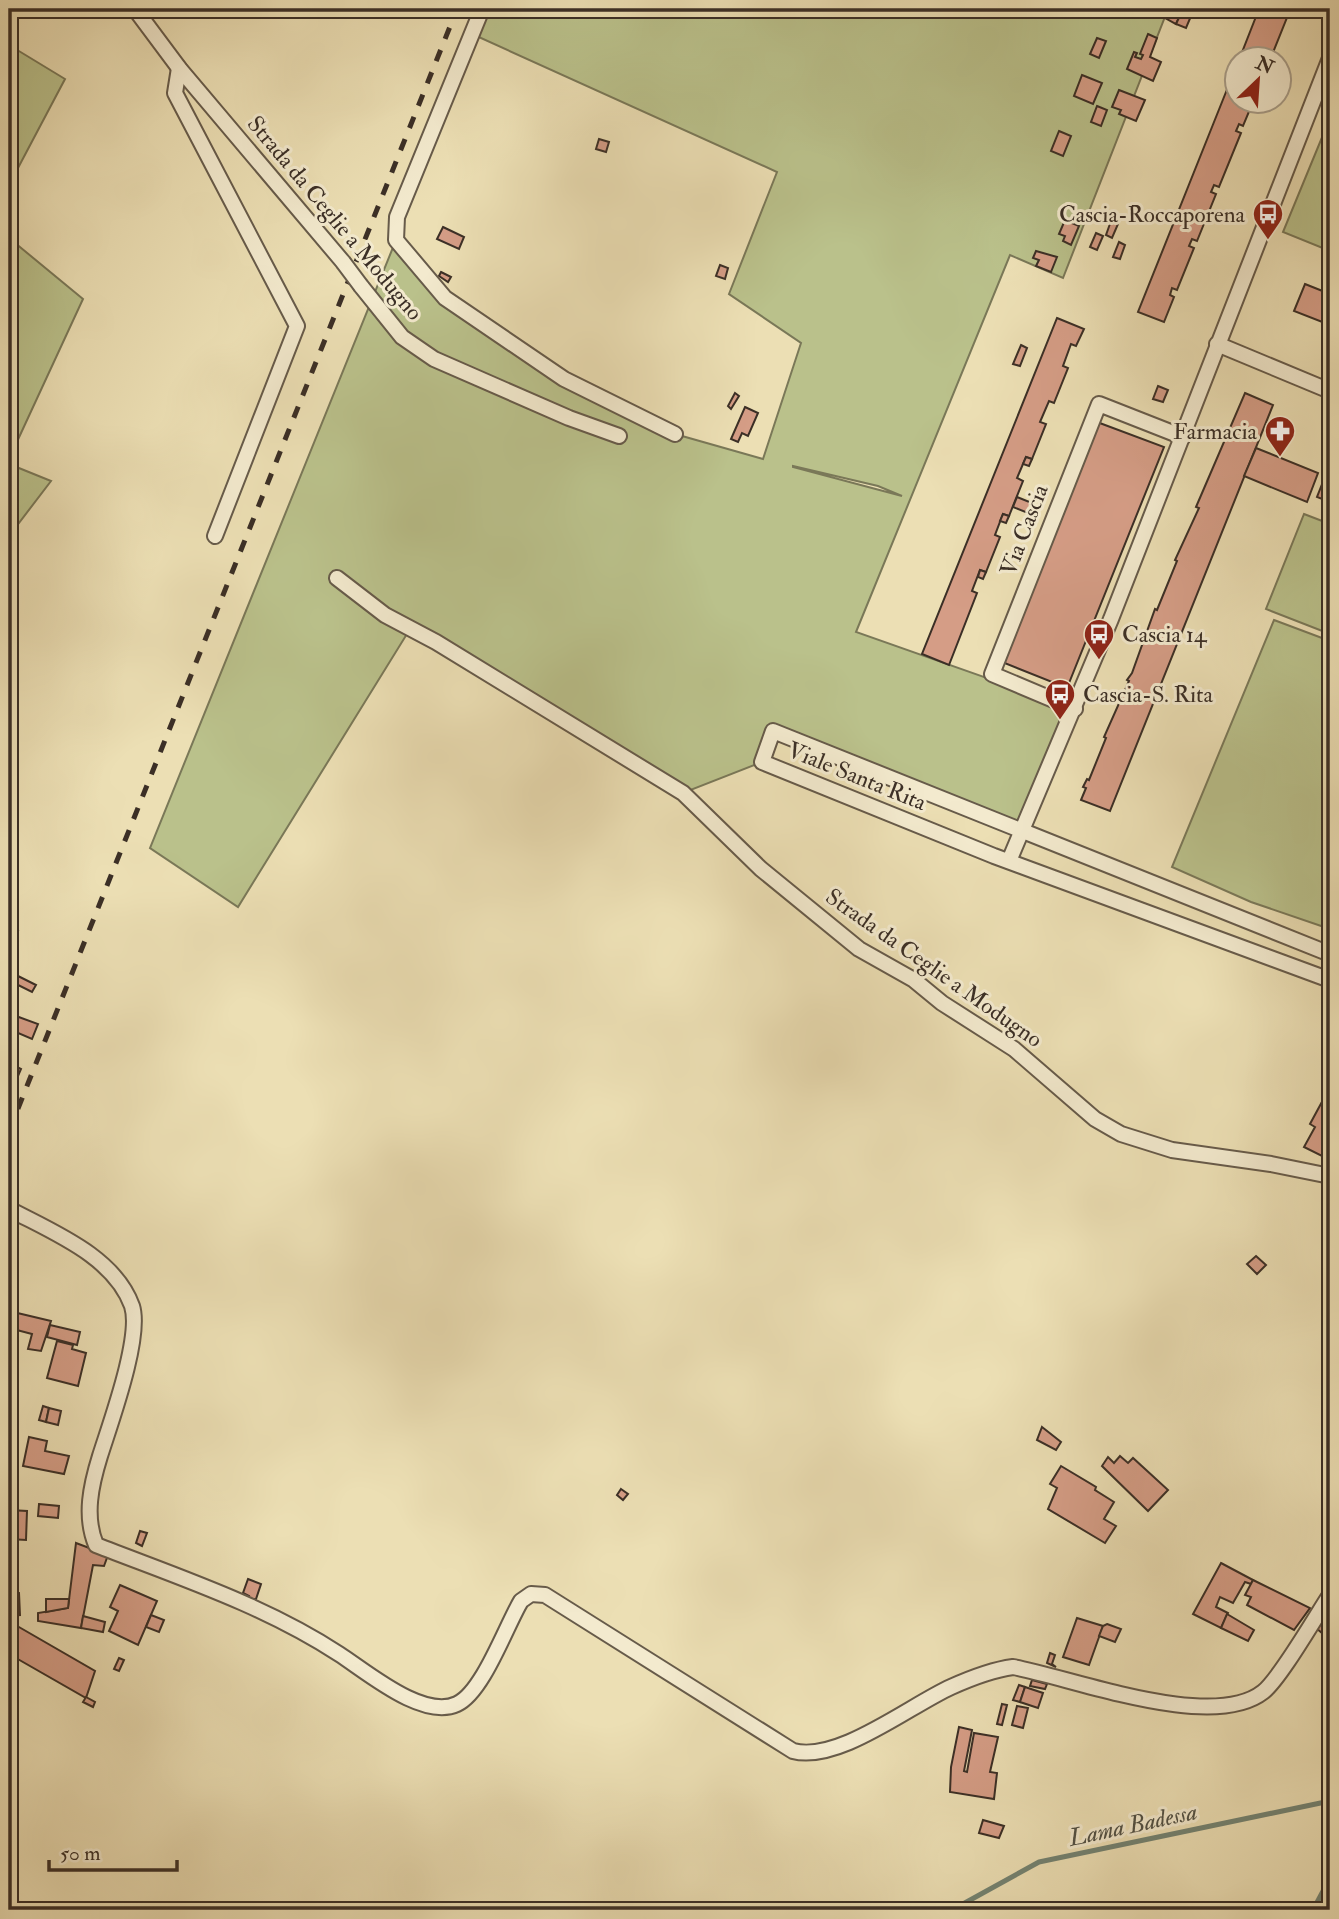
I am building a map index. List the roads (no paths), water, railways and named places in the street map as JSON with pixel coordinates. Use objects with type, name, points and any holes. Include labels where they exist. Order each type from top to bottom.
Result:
[{"type":"street","name":"Strada da Ceglie a Modugno","points":[[135,9],[179,68],[343,262],[402,337],[434,359],[569,418],[619,436]]},
{"type":"street","points":[[482,9],[397,217],[396,240],[445,298],[564,379],[675,434]]},
{"type":"street","points":[[1009,861],[1075,709],[1330,58]]},
{"type":"street","points":[[179,68],[175,93],[297,326],[215,536]]},
{"type":"street","points":[[1217,344],[1330,391]]},
{"type":"street","name":"Via Cascia","points":[[1075,709],[992,674],[1065,487],[1099,404],[1183,437]]},
{"type":"street","name":"Strada da Ceglie a Modugno","points":[[337,578],[385,615],[459,656],[683,793],[761,869],[859,948],[914,980],[942,1003],[1014,1049],[1095,1119],[1121,1134],[1172,1150],[1271,1164],[1330,1176]]},
{"type":"street","name":"Viale Santa Rita","points":[[1330,954],[773,731],[762,762],[1009,861],[1330,980]]},
{"type":"street","points":[[1264,954],[1274,932]]},
{"type":"street","points":[[9,1209],[84,1251],[113,1275],[133,1308],[128,1360],[92,1483],[90,1530],[96,1545],[261,1610],[324,1644],[416,1703],[440,1708],[458,1704],[474,1689],[521,1601],[531,1594],[545,1595],[793,1751],[807,1755],[844,1742],[950,1687],[993,1670],[1013,1667],[1168,1706],[1245,1703],[1265,1691],[1330,1595]]},
{"type":"waterway","name":"Lama Badessa","points":[[952,1910],[1039,1862],[1330,1801]]},
{"type":"waterway","points":[[1313,1910],[1330,1878]]},
{"type":"railway","points":[[9,1131],[457,9]]},
{"type":"place","name":"Cascia-Roccaporena","points":[[1268,241]]},
{"type":"place","name":"Farmacia","points":[[1280,458]]},
{"type":"place","name":"Cascia 14","points":[[1099,661]]},
{"type":"place","name":"Cascia-S. Rita","points":[[1060,721]]}]
